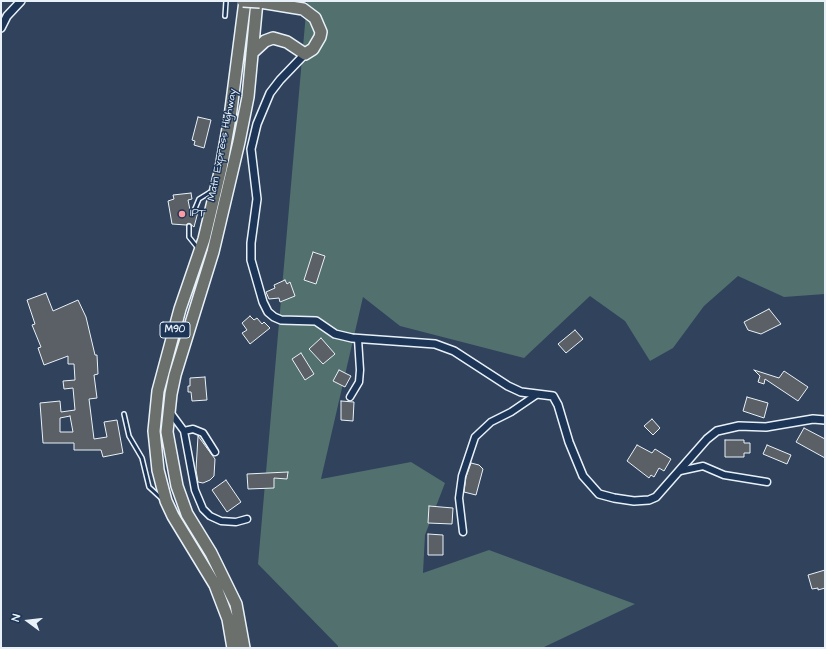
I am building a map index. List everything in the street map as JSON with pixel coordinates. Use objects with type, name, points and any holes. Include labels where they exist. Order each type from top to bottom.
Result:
[{"type":"highway","points":[[244,1],[262,2],[303,9],[315,18],[321,32],[320,37],[313,49],[305,54],[287,42],[273,38],[264,41],[252,54]]},
{"type":"highway","name":"Matn Express Highway","points":[[233,648],[228,619],[215,585],[173,516],[166,501],[158,470],[154,431],[158,391],[180,309],[200,250],[216,190],[230,117],[244,1]]},
{"type":"highway","name":"Matn Express Highway","points":[[244,648],[236,604],[214,559],[187,514],[177,486],[169,450],[167,432],[171,394],[182,350],[218,235],[246,110],[252,54],[262,2]]},
{"type":"street","points":[[1,28],[7,16],[21,1]]},
{"type":"street","points":[[305,54],[280,80],[270,94],[263,107],[252,141],[251,160],[256,199],[251,243],[251,260],[263,302],[268,312],[274,317],[281,320],[316,321],[335,334],[358,339],[435,344],[454,351],[508,386],[521,392],[549,396],[556,399],[583,476],[599,494],[634,501],[649,500],[656,497],[711,435],[722,430],[739,426],[766,427],[813,419],[825,420]]},
{"type":"street","points":[[350,397],[359,382],[360,370],[358,358],[358,339]]},
{"type":"street","points":[[463,532],[459,498],[462,476],[475,437],[491,422],[516,409],[536,395]]},
{"type":"street","points":[[169,410],[184,431],[195,490],[203,509],[210,516],[221,521],[236,522],[247,519]]},
{"type":"street","points":[[184,431],[194,430],[203,433],[215,452]]},
{"type":"street","points":[[680,471],[703,466],[730,477],[744,477],[768,482]]},
{"type":"lane","points":[[225,16],[226,1]]},
{"type":"lane","points":[[194,211],[199,198],[216,190]]},
{"type":"lane","points":[[189,226],[189,237],[200,250]]},
{"type":"lane","points":[[124,414],[130,440],[142,458],[149,487],[155,494],[166,501]]},
{"type":"green space","points":[[307,1],[825,1],[825,294],[784,297],[738,276],[704,306],[673,348],[650,361],[625,321],[590,296],[524,358],[400,326],[363,297],[321,479],[411,462],[445,483],[425,535],[423,573],[489,550],[635,604],[542,648],[338,648],[338,646],[258,564]]},
{"type":"building","points":[[198,117],[211,120],[204,148],[194,145],[195,141],[192,140]]},
{"type":"building","points":[[191,193],[192,199],[188,200],[190,210],[193,214],[198,212],[194,227],[189,223],[186,225],[172,224],[168,201],[174,199],[173,195]]},
{"type":"building","points":[[313,252],[325,256],[316,284],[304,280]]},
{"type":"building","points":[[285,280],[287,284],[290,282],[295,296],[280,302],[279,298],[269,299],[266,292],[275,288],[274,285]]},
{"type":"building","points":[[46,293],[53,311],[78,300],[86,317],[95,355],[97,355],[98,374],[94,375],[97,398],[89,399],[94,439],[107,437],[104,422],[117,420],[123,453],[103,457],[101,450],[74,450],[74,443],[43,443],[40,403],[60,401],[61,412],[75,410],[73,388],[64,389],[63,381],[75,380],[74,364],[68,364],[68,356],[44,365],[38,348],[41,347],[32,325],[35,324],[27,300]],"holes":[[[70,416],[73,432],[60,432],[60,418]]]},
{"type":"building","points":[[769,309],[781,324],[761,334],[748,330],[744,322]]},
{"type":"building","points":[[250,316],[254,320],[257,318],[262,324],[264,322],[270,328],[250,344],[242,333],[247,330],[242,323]]},
{"type":"building","points":[[575,330],[583,339],[566,353],[558,344]]},
{"type":"building","points":[[321,338],[335,354],[323,364],[309,349]]},
{"type":"building","points":[[301,353],[314,374],[305,380],[292,359]]},
{"type":"building","points":[[339,370],[351,376],[345,387],[333,381]]},
{"type":"building","points":[[754,370],[779,378],[784,371],[808,387],[798,401],[765,379],[764,384],[758,382],[760,376]]},
{"type":"building","points":[[205,377],[207,400],[192,401],[191,392],[188,392],[190,378]]},
{"type":"building","points":[[747,397],[768,403],[764,418],[743,411]]},
{"type":"building","points":[[341,401],[354,402],[353,421],[341,420]]},
{"type":"building","points":[[652,419],[660,428],[653,435],[644,426]]},
{"type":"building","points":[[804,428],[825,439],[825,458],[796,442]]},
{"type":"building","points":[[198,436],[215,459],[214,476],[210,480],[203,483],[198,482],[196,470]]},
{"type":"building","points":[[725,440],[744,440],[744,443],[750,443],[750,453],[744,453],[744,457],[725,457]]},
{"type":"building","points":[[637,445],[652,453],[655,449],[671,459],[664,471],[659,468],[654,477],[651,475],[649,478],[627,461]]},
{"type":"building","points":[[767,445],[791,455],[787,464],[763,454]]},
{"type":"building","points":[[471,463],[479,465],[483,469],[476,495],[464,492],[466,477]]},
{"type":"building","points":[[288,472],[287,479],[274,478],[274,488],[248,489],[247,474]]},
{"type":"building","points":[[226,480],[241,502],[227,512],[212,490]]},
{"type":"building","points":[[429,506],[453,508],[452,524],[428,523]]},
{"type":"building","points":[[428,534],[443,535],[443,555],[428,555]]},
{"type":"building","points":[[825,570],[825,588],[818,590],[818,588],[812,589],[808,575]]},
{"type":"place","name":"IPT","points":[[182,214]]}]
